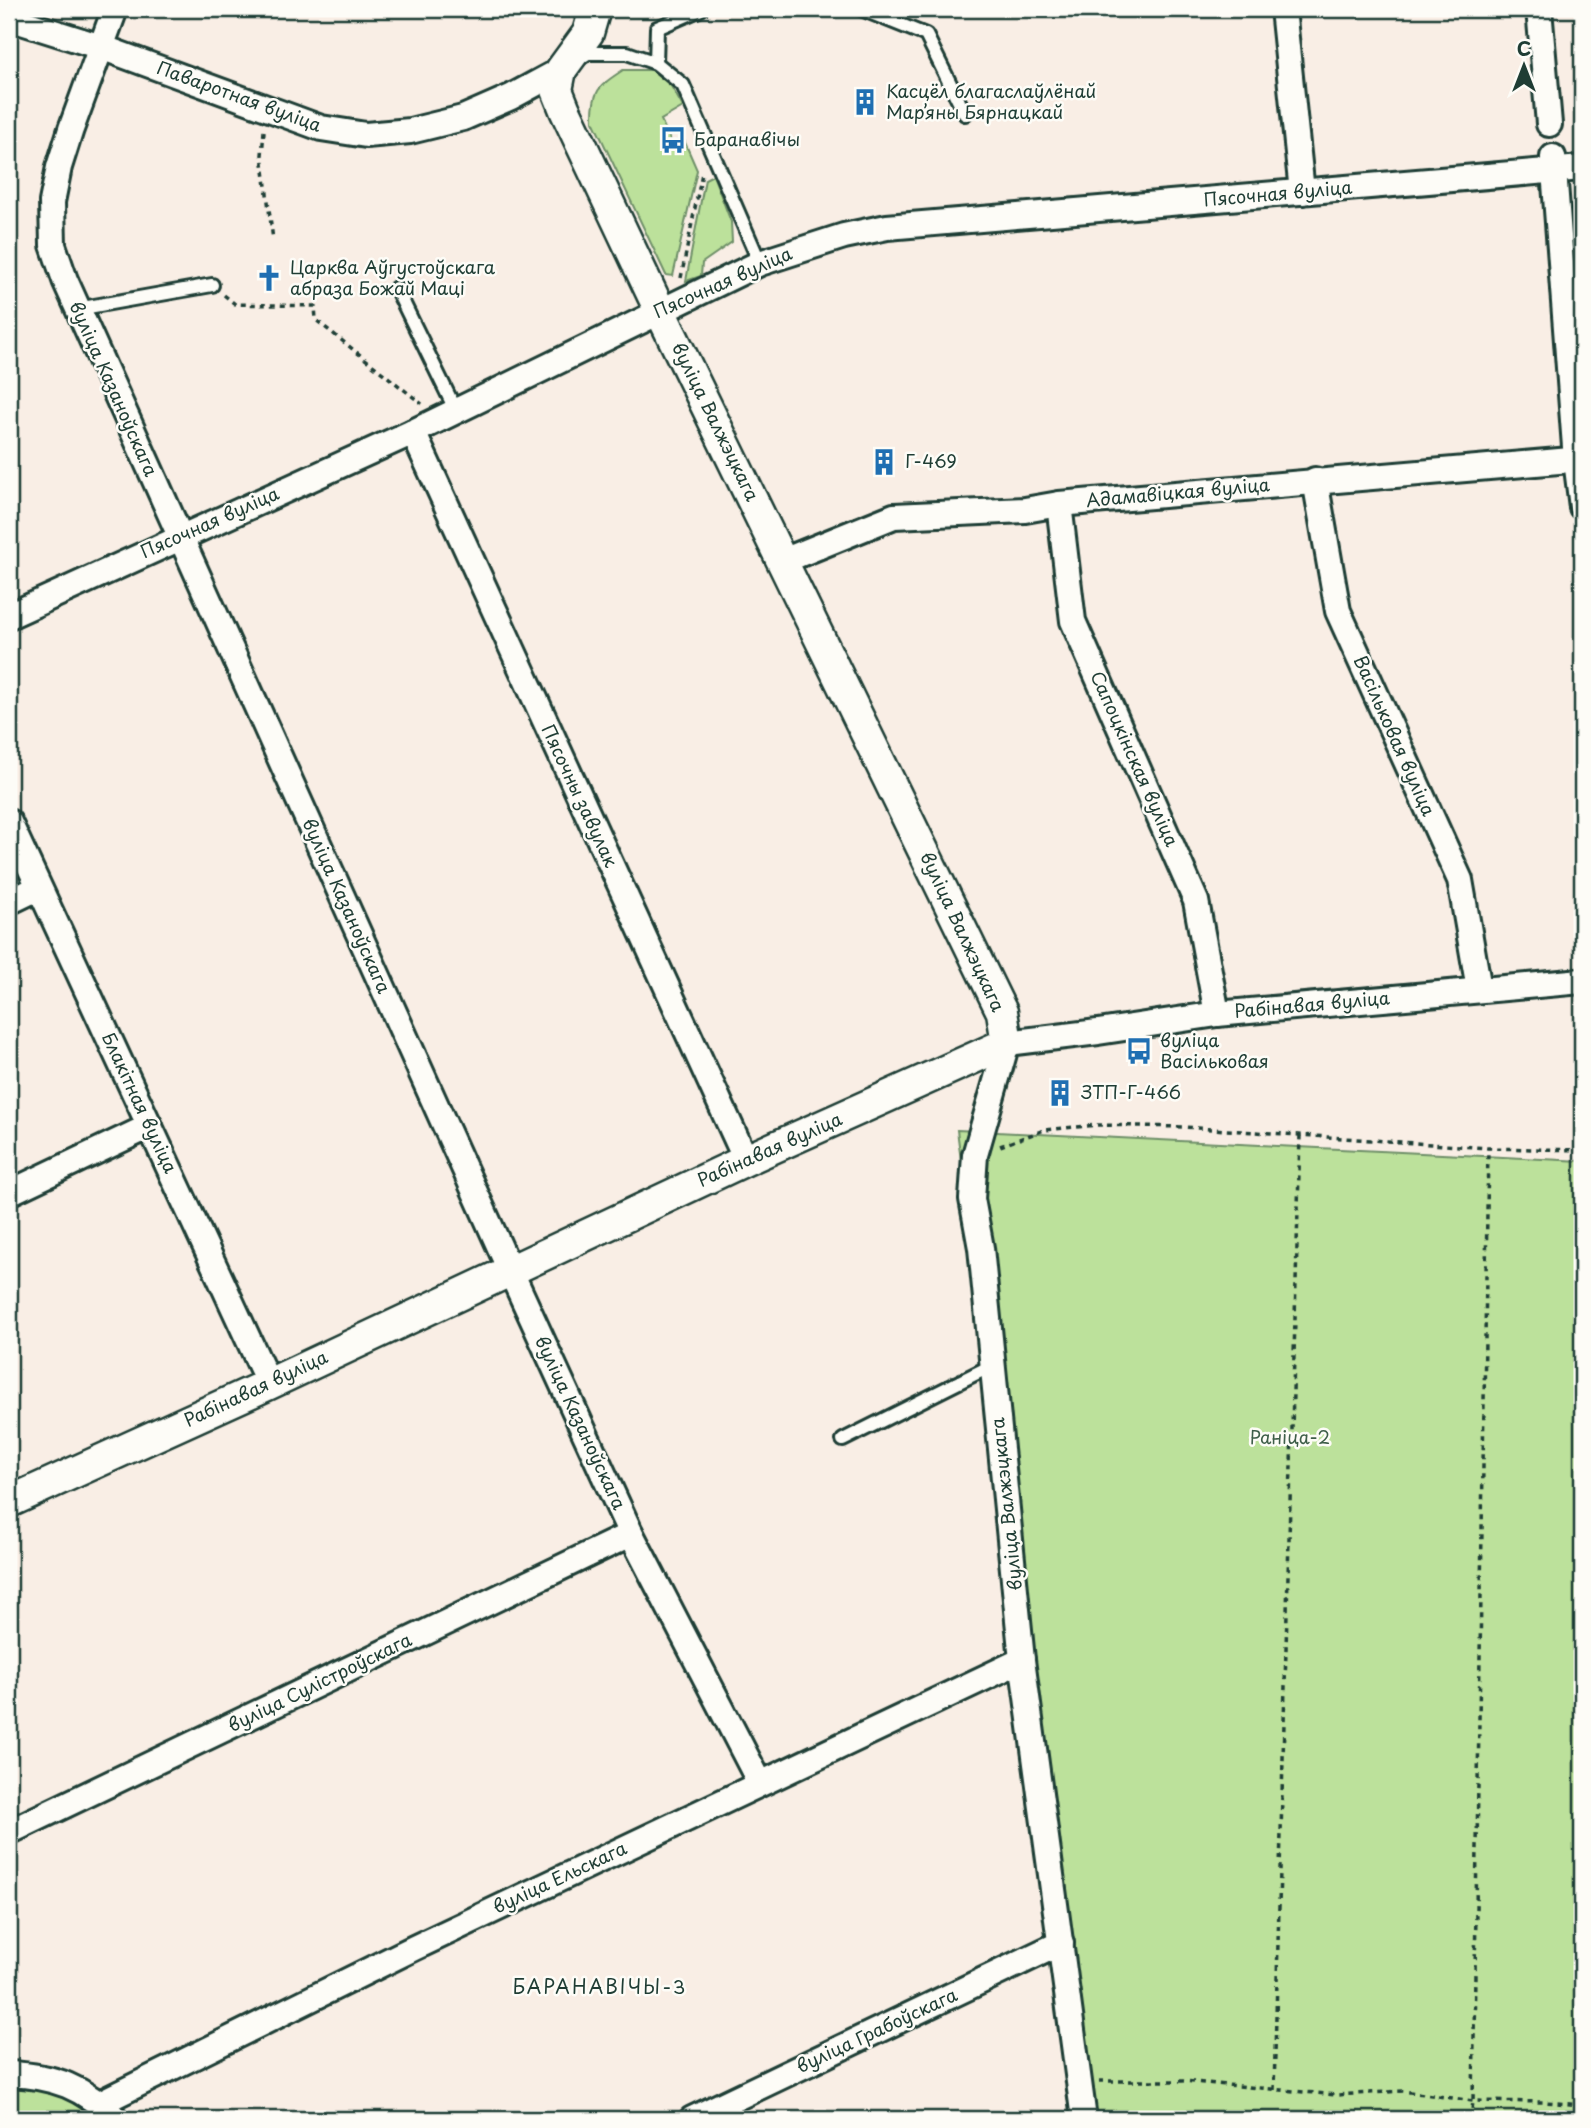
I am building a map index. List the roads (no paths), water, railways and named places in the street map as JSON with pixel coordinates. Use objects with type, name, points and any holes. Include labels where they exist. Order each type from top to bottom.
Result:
[{"type":"street","name":"вуліца Казаноўскага","points":[[115,9],[63,155],[52,202],[53,244],[65,280],[631,1534],[760,1783]]},
{"type":"street","points":[[1283,9],[1302,192]]},
{"type":"street","points":[[1539,9],[1549,124]]},
{"type":"street","name":"Паваротная вуліца","points":[[9,18],[101,47],[321,128],[366,135],[410,131],[463,118],[512,97],[561,70],[595,32]]},
{"type":"street","name":"вуліца Валжэцкага","points":[[561,70],[557,90],[565,110],[668,307],[783,561],[1002,1012],[1007,1043],[975,1155],[972,1199],[981,1248],[1022,1660],[1084,2119]]},
{"type":"street","points":[[1553,164],[1582,508]]},
{"type":"street","name":"Пясочная вуліца","points":[[9,615],[413,432],[760,263],[844,236],[887,227],[1302,192],[1553,164],[1582,168]]},
{"type":"street","name":"Пясочны завулак","points":[[413,432],[746,1160]]},
{"type":"street","name":"Адамавіцкая вуліца","points":[[783,561],[894,516],[1025,510],[1059,503],[1579,460]]},
{"type":"street","name":"Васільковая вуліца","points":[[1315,480],[1338,611],[1460,880],[1479,989]]},
{"type":"street","name":"Сапоцкінская вуліца","points":[[1059,503],[1073,621],[1196,901],[1217,1014]]},
{"type":"street","name":"Блакітная вуліца","points":[[9,822],[269,1384]]},
{"type":"street","points":[[9,902],[38,888]]},
{"type":"street","name":"Рабінавая вуліца","points":[[9,1502],[269,1384],[746,1160],[1007,1043],[1217,1014],[1582,981]]},
{"type":"street","points":[[9,1193],[150,1126]]},
{"type":"street","name":"вуліца Сулістроўскага","points":[[9,1832],[631,1534]]},
{"type":"street","name":"вуліца Ельскага","points":[[108,2111],[426,1942],[1022,1660]]},
{"type":"street","name":"вуліца Грабоўскага","points":[[692,2119],[1061,1943]]},
{"type":"street","points":[[9,2074],[29,2074],[67,2083],[108,2111]]},
{"type":"lane","points":[[656,63],[657,28],[701,9]]},
{"type":"lane","points":[[861,9],[926,36],[965,114]]},
{"type":"lane","points":[[595,32],[627,53],[656,63],[683,85],[760,263]]},
{"type":"lane","points":[[77,309],[212,285]]},
{"type":"lane","points":[[396,288],[448,415]]},
{"type":"lane","points":[[842,1440],[993,1365]]},
{"type":"place","name":"Касцёл благаслаўлёнай Мар’яны Бярнацкай","points":[[865,102]]},
{"type":"place","name":"Баранавічы","points":[[673,140]]},
{"type":"place","name":"Царква Аўгустоўскага абраза Божай Маці","points":[[269,278]]},
{"type":"place","name":"Г-469","points":[[884,462]]},
{"type":"place","name":"вуліца Васільковая","points":[[1139,1051]]},
{"type":"place","name":"ЗТП-Г-466","points":[[1060,1093]]},
{"type":"district","name":"БАРАНАВІЧЫ-3","points":[[600,1987]]},
{"type":"park label","name":"Раніца-2","points":[[1290,1438]]}]
